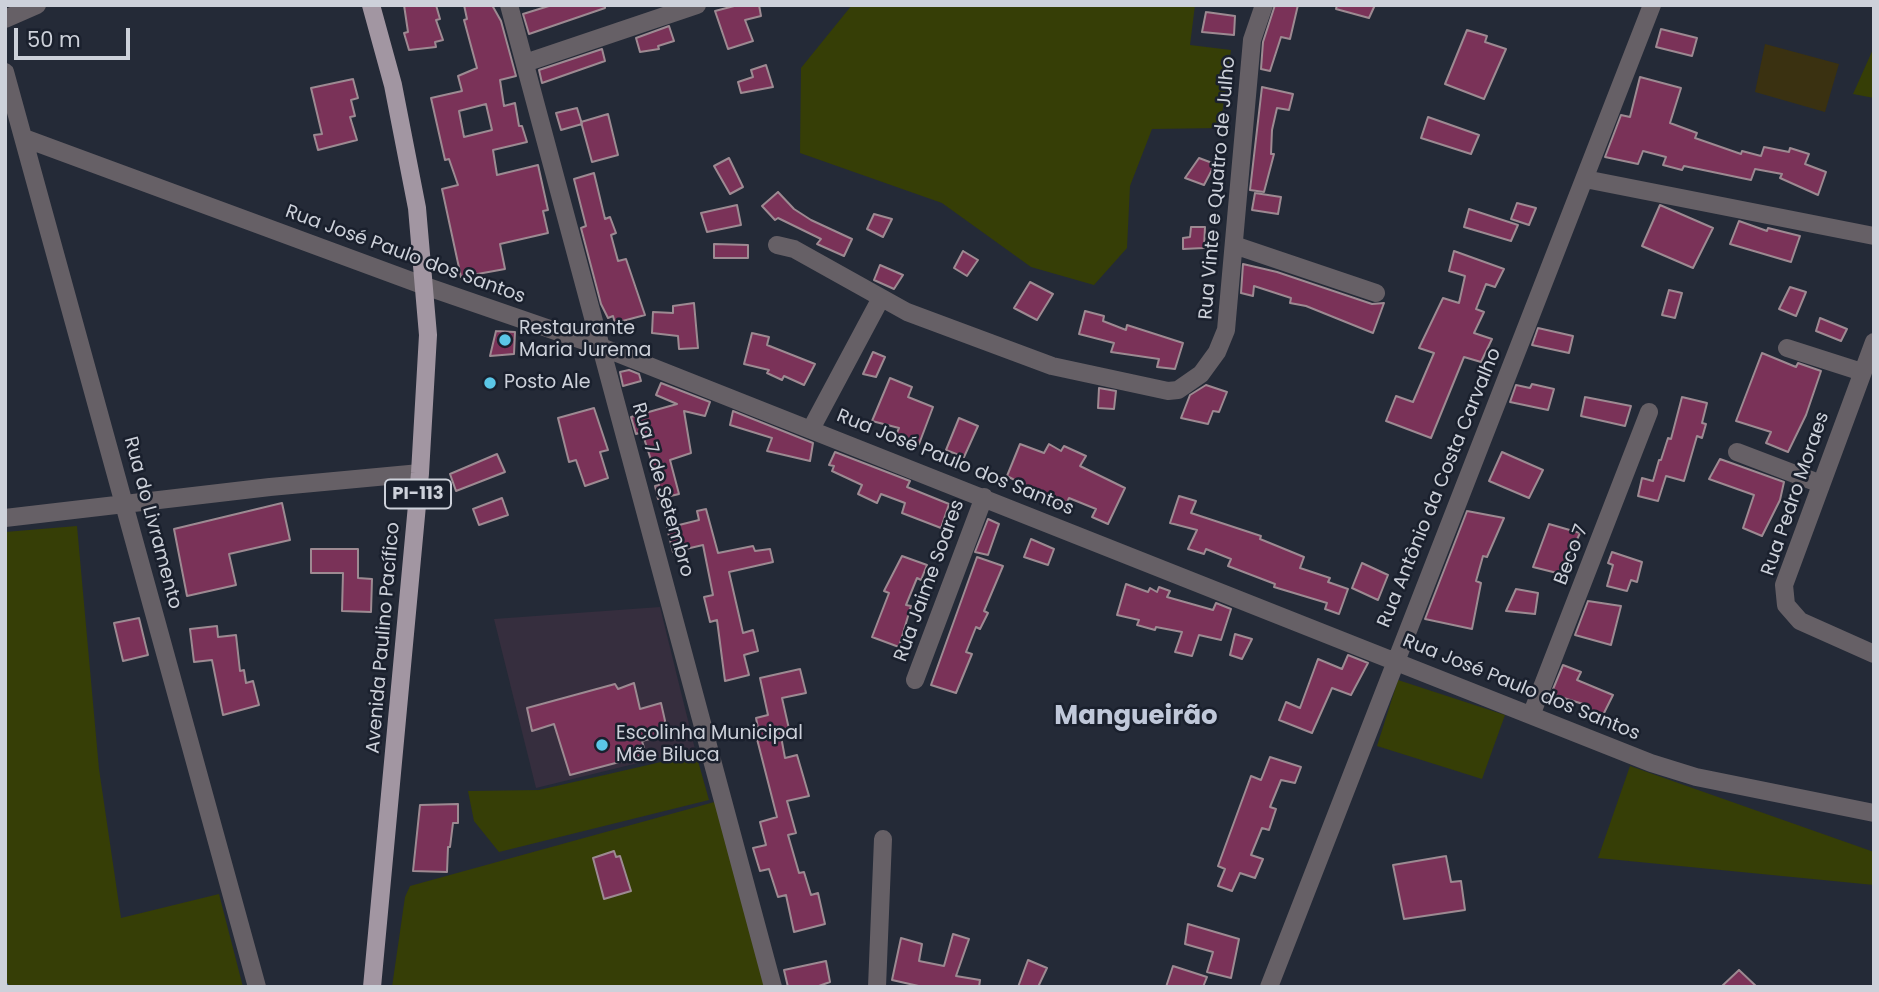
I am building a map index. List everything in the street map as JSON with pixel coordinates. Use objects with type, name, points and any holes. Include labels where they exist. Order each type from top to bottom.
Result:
[{"type":"main road","name":"Avenida Paulino Pacífico","points":[[371,5],[393,85],[409,167],[425,286],[428,335],[420,473],[372,987]]},
{"type":"street","points":[[5,19],[37,5]]},
{"type":"street","name":"Rua 7 de Setembro","points":[[509,5],[599,346],[680,632],[773,987]]},
{"type":"street","points":[[525,63],[697,5]]},
{"type":"street","name":"Rua Vinte e Quatro de Julho","points":[[777,245],[794,249],[907,312],[1052,366],[1168,391],[1178,390],[1201,374],[1217,352],[1226,330],[1252,40],[1264,5]]},
{"type":"street","name":"Rua Antônio da Costa Carvalho","points":[[1269,987],[1652,5]]},
{"type":"street","name":"Rua do Livramento","points":[[5,72],[257,987]]},
{"type":"street","name":"Rua José Paulo dos Santos","points":[[24,138],[425,286],[599,346],[1651,762],[1696,777],[1874,813]]},
{"type":"street","points":[[1585,179],[1874,236]]},
{"type":"street","points":[[1234,244],[1376,293]]},
{"type":"street","points":[[811,429],[881,298]]},
{"type":"street","name":"Rua Pedro Moraes","points":[[1874,342],[1784,585],[1786,605],[1800,621],[1874,654]]},
{"type":"street","points":[[1787,348],[1862,372]]},
{"type":"street","name":"Beco 7","points":[[1532,713],[1649,412]]},
{"type":"street","points":[[1737,452],[1821,484]]},
{"type":"street","points":[[5,518],[270,487],[420,473]]},
{"type":"street","name":"Rua Jaime Soares","points":[[915,680],[984,497]]},
{"type":"street","points":[[877,987],[883,839]]},
{"type":"shaded area","points":[[660,607],[695,749],[536,788],[494,619]]},
{"type":"green space","points":[[852,5],[1195,5],[1190,45],[1231,50],[1220,128],[1152,129],[1130,186],[1127,248],[1094,285],[1031,267],[942,203],[800,153],[801,68]]},
{"type":"green space","points":[[1874,47],[1874,98],[1853,94]]},
{"type":"green space","points":[[77,526],[99,769],[121,918],[219,894],[243,987],[5,987],[5,532]]},
{"type":"green space","points":[[1398,680],[1505,715],[1482,779],[1377,746]]},
{"type":"green space","points":[[696,754],[709,800],[499,852],[474,821],[468,791],[539,790]]},
{"type":"green space","points":[[1630,766],[1874,852],[1874,885],[1598,858]]},
{"type":"green space","points":[[718,801],[766,987],[392,987],[405,897],[410,886]]},
{"type":"sand","points":[[1765,44],[1839,64],[1825,112],[1755,92]]},
{"type":"building","points":[[404,5],[436,5],[440,19],[436,20],[443,40],[435,42],[436,47],[409,50],[404,33],[408,32]]},
{"type":"building","points":[[464,5],[492,5],[501,21],[516,76],[500,80],[504,106],[515,103],[519,126],[522,126],[527,142],[493,150],[497,175],[538,165],[548,210],[543,211],[548,233],[500,244],[505,269],[461,277],[442,189],[458,185],[449,159],[445,160],[431,98],[462,91],[458,76],[477,68],[464,20],[467,19]],"holes":[[[486,104],[492,130],[464,137],[459,111]]]},
{"type":"building","points":[[552,5],[605,5],[605,8],[529,34],[523,14]]},
{"type":"building","points":[[738,5],[759,5],[761,16],[745,20],[753,41],[728,49],[715,11]]},
{"type":"building","points":[[1275,5],[1298,5],[1290,39],[1281,37],[1270,71],[1261,69],[1263,42]]},
{"type":"building","points":[[1337,5],[1375,5],[1369,18],[1336,9]]},
{"type":"building","points":[[1206,12],[1235,16],[1234,35],[1202,32]]},
{"type":"building","points":[[669,26],[674,41],[658,46],[659,49],[640,52],[636,38]]},
{"type":"building","points":[[1661,29],[1697,38],[1692,56],[1656,47]]},
{"type":"building","points":[[1467,30],[1487,36],[1485,42],[1506,49],[1484,99],[1445,84]]},
{"type":"building","points":[[602,49],[605,61],[542,83],[539,70]]},
{"type":"building","points":[[766,65],[773,87],[741,93],[738,82],[753,77],[751,70]]},
{"type":"building","points":[[1640,77],[1681,88],[1670,123],[1697,133],[1695,138],[1741,154],[1742,151],[1761,156],[1764,147],[1789,152],[1790,148],[1809,154],[1805,164],[1826,172],[1818,195],[1780,178],[1782,174],[1755,169],[1751,180],[1684,166],[1682,170],[1663,165],[1666,157],[1643,151],[1638,164],[1605,157],[1621,115],[1630,117]]},
{"type":"building","points":[[353,79],[358,98],[351,100],[355,116],[350,117],[357,140],[318,150],[314,135],[322,134],[311,88]]},
{"type":"building","points":[[1262,87],[1293,94],[1289,110],[1277,108],[1272,130],[1271,154],[1274,154],[1264,192],[1250,190]]},
{"type":"building","points":[[577,108],[582,124],[561,130],[556,113]]},
{"type":"building","points":[[608,114],[618,155],[592,162],[581,122]]},
{"type":"building","points":[[1428,117],[1479,135],[1471,154],[1421,138]]},
{"type":"building","points":[[729,158],[743,187],[730,194],[714,166]]},
{"type":"building","points":[[1199,158],[1215,164],[1204,185],[1185,178]]},
{"type":"building","points":[[594,173],[605,219],[610,217],[616,233],[611,235],[618,261],[626,259],[645,315],[615,323],[613,316],[608,318],[601,304],[581,228],[586,226],[574,179]]},
{"type":"building","points":[[778,192],[794,209],[811,220],[852,239],[844,256],[817,244],[821,239],[778,218],[775,220],[762,206]]},
{"type":"building","points":[[1255,193],[1281,197],[1278,214],[1252,210]]},
{"type":"building","points":[[1517,203],[1536,208],[1529,225],[1511,219]]},
{"type":"building","points":[[737,205],[741,225],[707,232],[701,213]]},
{"type":"building","points":[[1660,205],[1713,228],[1693,268],[1642,246]]},
{"type":"building","points":[[1469,209],[1518,225],[1511,241],[1464,227]]},
{"type":"building","points":[[874,214],[892,219],[883,237],[867,229]]},
{"type":"building","points":[[1739,221],[1767,231],[1768,228],[1800,236],[1791,262],[1730,244]]},
{"type":"building","points":[[1191,227],[1205,227],[1204,248],[1183,249],[1183,238],[1190,237]]},
{"type":"building","points":[[714,244],[748,245],[748,258],[714,258]]},
{"type":"building","points":[[963,251],[978,260],[967,276],[954,268]]},
{"type":"building","points":[[1454,251],[1504,269],[1495,287],[1486,284],[1476,309],[1484,312],[1474,333],[1492,339],[1481,362],[1464,357],[1431,438],[1386,421],[1396,396],[1413,402],[1434,353],[1419,348],[1443,298],[1459,303],[1465,276],[1449,271]]},
{"type":"building","points":[[1243,264],[1277,272],[1372,304],[1384,303],[1373,333],[1306,306],[1290,303],[1291,298],[1254,286],[1253,296],[1241,293]]},
{"type":"building","points":[[880,265],[903,275],[894,289],[874,280]]},
{"type":"building","points":[[1030,282],[1053,294],[1037,320],[1014,308]]},
{"type":"building","points":[[1790,287],[1806,292],[1796,316],[1779,309]]},
{"type":"building","points":[[1669,290],[1682,293],[1675,318],[1662,315]]},
{"type":"building","points":[[694,303],[698,348],[679,349],[678,336],[652,333],[653,312],[673,313],[673,306]]},
{"type":"building","points":[[1085,311],[1104,316],[1103,321],[1126,330],[1127,325],[1183,343],[1175,369],[1157,367],[1159,359],[1111,352],[1114,343],[1079,334]]},
{"type":"building","points":[[1820,318],[1847,329],[1841,341],[1816,331]]},
{"type":"building","points":[[1538,328],[1573,336],[1569,353],[1532,345]]},
{"type":"building","points":[[496,331],[515,332],[514,354],[490,356]]},
{"type":"building","points":[[752,333],[769,337],[767,345],[815,364],[804,385],[784,376],[782,380],[767,373],[769,370],[744,364]]},
{"type":"building","points":[[873,352],[885,357],[876,377],[863,374]]},
{"type":"building","points":[[1762,353],[1796,367],[1798,363],[1821,371],[1806,415],[1788,452],[1766,443],[1771,432],[1736,421]]},
{"type":"building","points":[[629,370],[639,374],[641,381],[623,386],[620,372]]},
{"type":"building","points":[[890,378],[912,387],[908,397],[933,407],[919,444],[896,435],[899,428],[872,421]]},
{"type":"building","points":[[661,383],[710,402],[705,416],[684,411],[691,453],[670,460],[679,494],[658,499],[655,486],[659,485],[642,432],[636,434],[631,417],[677,404],[656,395]]},
{"type":"building","points":[[1532,384],[1554,389],[1548,410],[1510,402],[1516,385],[1530,388]]},
{"type":"building","points":[[1206,385],[1227,392],[1219,412],[1213,411],[1208,424],[1181,418],[1190,395]]},
{"type":"building","points":[[1099,388],[1116,391],[1114,409],[1098,408]]},
{"type":"building","points":[[1585,397],[1631,406],[1625,426],[1581,416]]},
{"type":"building","points":[[1682,397],[1707,403],[1702,423],[1706,424],[1702,438],[1697,436],[1684,481],[1666,476],[1658,501],[1638,496],[1642,478],[1653,481],[1668,438],[1671,439]]},
{"type":"building","points":[[594,408],[608,450],[600,452],[608,478],[585,486],[576,460],[569,462],[558,418]]},
{"type":"building","points":[[733,411],[813,443],[810,461],[767,451],[772,438],[730,425]]},
{"type":"building","points":[[959,418],[978,426],[964,457],[946,450]]},
{"type":"building","points":[[1020,444],[1044,453],[1049,444],[1061,451],[1064,446],[1086,456],[1080,466],[1125,488],[1108,524],[1092,517],[1096,509],[1069,498],[1065,507],[1007,476]]},
{"type":"building","points":[[835,452],[910,481],[907,487],[949,504],[941,528],[902,513],[905,503],[881,494],[877,503],[858,494],[862,485],[832,471],[834,466],[829,465]]},
{"type":"building","points":[[1502,452],[1543,470],[1529,498],[1489,481]]},
{"type":"building","points":[[497,454],[505,472],[456,491],[450,474]]},
{"type":"building","points":[[1720,459],[1784,482],[1780,500],[1762,536],[1743,528],[1754,495],[1709,479]]},
{"type":"building","points":[[1179,496],[1196,501],[1191,513],[1261,536],[1260,539],[1304,557],[1300,568],[1330,578],[1328,582],[1348,589],[1339,614],[1325,609],[1327,603],[1274,587],[1275,584],[1228,566],[1231,559],[1206,549],[1204,554],[1188,549],[1197,530],[1170,523]]},
{"type":"building","points":[[502,498],[508,515],[479,525],[473,509]]},
{"type":"building","points":[[282,503],[290,540],[229,554],[236,585],[187,596],[174,529]]},
{"type":"building","points":[[706,509],[718,553],[753,546],[755,551],[770,549],[773,562],[729,572],[743,633],[753,630],[758,651],[744,655],[749,675],[725,681],[717,620],[710,622],[704,597],[713,595],[703,545],[673,552],[667,528],[699,520],[697,511]]},
{"type":"building","points":[[1467,511],[1504,518],[1487,557],[1483,556],[1476,581],[1481,583],[1472,629],[1425,619]]},
{"type":"building","points":[[988,519],[999,524],[988,555],[975,552]]},
{"type":"building","points":[[1549,524],[1580,533],[1561,574],[1533,567]]},
{"type":"building","points":[[1031,539],[1054,549],[1048,565],[1024,557]]},
{"type":"building","points":[[311,549],[358,549],[358,578],[372,579],[371,612],[342,611],[343,573],[311,573]]},
{"type":"building","points":[[1612,552],[1642,562],[1637,582],[1631,580],[1627,591],[1607,586],[1613,565],[1608,563]]},
{"type":"building","points":[[902,556],[927,565],[921,580],[917,578],[906,605],[911,606],[899,647],[872,637],[889,593],[884,591]]},
{"type":"building","points":[[977,557],[1003,566],[984,611],[988,613],[980,629],[976,627],[966,652],[972,654],[956,693],[931,685]]},
{"type":"building","points":[[1362,563],[1388,575],[1378,600],[1352,588]]},
{"type":"building","points":[[1126,584],[1148,592],[1150,588],[1157,592],[1159,587],[1170,591],[1167,597],[1213,610],[1216,603],[1231,609],[1221,640],[1199,635],[1192,656],[1175,652],[1182,632],[1156,627],[1155,630],[1137,625],[1139,620],[1117,615]]},
{"type":"building","points":[[1516,589],[1538,593],[1535,614],[1506,611]]},
{"type":"building","points":[[1588,601],[1621,606],[1611,645],[1575,635]]},
{"type":"building","points":[[139,618],[148,655],[123,661],[114,623]]},
{"type":"building","points":[[217,626],[218,637],[236,635],[240,671],[244,670],[246,683],[253,681],[259,705],[223,715],[212,660],[194,662],[190,629]]},
{"type":"building","points":[[1235,634],[1252,639],[1242,659],[1230,655]]},
{"type":"building","points":[[1348,655],[1368,663],[1351,695],[1332,688],[1312,733],[1279,720],[1286,702],[1300,708],[1318,659],[1342,669]]},
{"type":"building","points":[[1563,665],[1581,672],[1577,680],[1613,695],[1602,717],[1581,708],[1583,704],[1551,694]]},
{"type":"building","points":[[800,669],[806,693],[782,698],[789,729],[780,731],[785,758],[797,755],[809,796],[787,801],[796,833],[788,835],[799,873],[804,872],[811,895],[818,893],[825,924],[794,932],[786,895],[778,897],[769,869],[760,871],[753,848],[766,845],[760,822],[777,817],[757,739],[760,738],[756,718],[768,715],[760,678]]},
{"type":"building","points":[[634,683],[640,709],[661,703],[668,734],[642,741],[646,755],[570,775],[554,724],[532,731],[527,708],[615,684],[618,689]]},
{"type":"building","points":[[1270,757],[1301,767],[1295,783],[1281,780],[1270,807],[1276,809],[1269,830],[1262,828],[1251,855],[1263,859],[1255,878],[1240,873],[1232,891],[1218,886],[1225,869],[1218,866],[1251,776],[1261,780]]},
{"type":"building","points":[[458,804],[458,823],[453,823],[447,872],[413,871],[420,805]]},
{"type":"building","points":[[614,851],[616,857],[620,856],[631,891],[604,899],[593,858]]},
{"type":"building","points":[[1446,856],[1451,882],[1461,881],[1465,910],[1404,919],[1393,865]]},
{"type":"building","points":[[1188,924],[1239,939],[1231,978],[1207,972],[1213,952],[1185,944]]},
{"type":"building","points":[[953,934],[969,939],[956,976],[980,980],[979,987],[923,987],[892,980],[901,938],[922,944],[919,961],[944,966]]},
{"type":"building","points":[[1028,960],[1047,968],[1038,987],[1018,987]]},
{"type":"building","points":[[826,961],[830,982],[816,987],[788,987],[784,970]]},
{"type":"building","points":[[1173,966],[1207,977],[1203,987],[1166,987]]},
{"type":"building","points":[[1739,970],[1757,987],[1721,987]]},
{"type":"place","name":"Restaurante Maria Jurema","points":[[505,340]]},
{"type":"place","name":"Posto Ale","points":[[490,383]]},
{"type":"place","name":"Escolinha Municipal Mãe Biluca","points":[[602,745]]},
{"type":"district","name":"Mangueirão","points":[[1136,717]]}]
